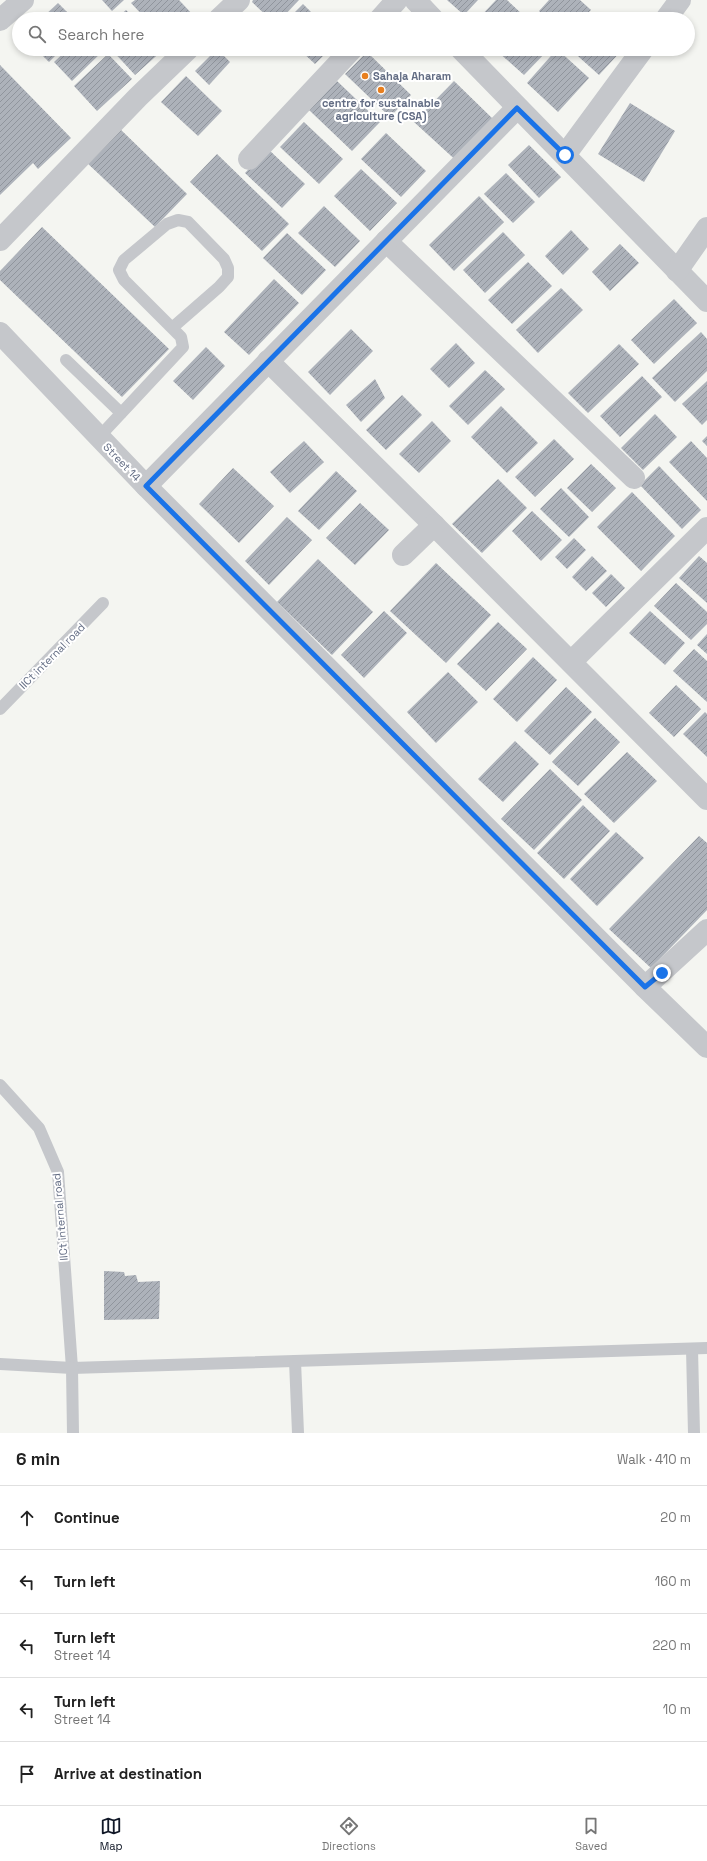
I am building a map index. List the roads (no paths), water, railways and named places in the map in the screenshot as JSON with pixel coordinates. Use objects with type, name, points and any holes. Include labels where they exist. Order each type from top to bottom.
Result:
[{"type":"street","points":[[0,20],[23,0]]},
{"type":"street","points":[[226,12],[239,0]]},
{"type":"street","points":[[386,12],[397,0]]},
{"type":"street","points":[[415,0],[426,12]]},
{"type":"street","points":[[671,12],[680,0]]},
{"type":"street","points":[[0,240],[138,97],[181,56]]},
{"type":"street","points":[[250,159],[346,56]]},
{"type":"street","points":[[468,56],[707,300]]},
{"type":"street","points":[[565,155],[639,56]]},
{"type":"street","points":[[146,486],[517,108]]},
{"type":"street","points":[[677,271],[707,228]]},
{"type":"street","points":[[386,241],[634,478]]},
{"type":"street","name":"Street 14","points":[[0,333],[146,486],[645,987],[707,1047]]},
{"type":"street","points":[[268,361],[434,524],[707,799]]},
{"type":"street","points":[[403,555],[434,524]]},
{"type":"street","points":[[571,662],[707,528]]},
{"type":"street","points":[[645,987],[707,930]]},
{"type":"lane","points":[[99,437],[183,347],[181,337],[172,328],[124,280],[119,270],[124,260],[167,224],[178,220],[188,222],[224,259],[228,268],[228,277],[219,287],[172,328]]},
{"type":"lane","points":[[66,360],[121,413]]},
{"type":"lane","name":"IICt internal road","points":[[0,709],[103,604]]},
{"type":"lane","name":"IICt internal road","points":[[0,1085],[39,1128],[58,1172],[72,1368],[73,1433]]},
{"type":"lane","points":[[0,1364],[72,1368],[707,1348]]},
{"type":"lane","points":[[692,1349],[694,1433]]},
{"type":"lane","points":[[295,1361],[298,1433]]},
{"type":"place","name":"Sahaja Aharam","points":[[365,76]]},
{"type":"place","name":"centre for sustainable agriculture (CSA)","points":[[381,90]]}]
